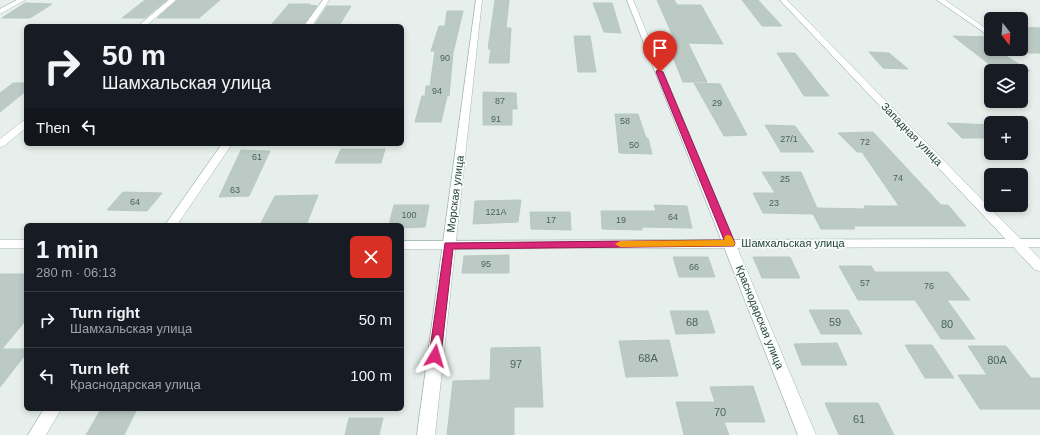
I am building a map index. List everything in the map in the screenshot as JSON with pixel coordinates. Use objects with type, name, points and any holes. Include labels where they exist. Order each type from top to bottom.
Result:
[{"type":"street","points":[[0,12],[22,0]]},
{"type":"street","points":[[144,24],[173,0]]},
{"type":"street","points":[[309,24],[326,0]]},
{"type":"street","name":"Морская улица","points":[[426,435],[448,246],[480,0]]},
{"type":"street","name":"Краснодарская улица","points":[[630,0],[807,435]]},
{"type":"street","name":"Западная улица","points":[[783,0],[1040,268]]},
{"type":"street","points":[[940,0],[984,30]]},
{"type":"street","points":[[0,144],[24,125]]},
{"type":"street","points":[[172,223],[226,146]]},
{"type":"street","name":"Шамхальская улица","points":[[404,245],[1040,243]]},
{"type":"street","points":[[0,244],[24,244]]},
{"type":"street","points":[[37,435],[52,411]]},
{"type":"building","points":[[145,0],[167,0],[145,18],[122,18]]},
{"type":"building","points":[[177,0],[220,0],[199,18],[157,18]]},
{"type":"building","points":[[495,0],[509,0],[506,28],[511,28],[509,63],[489,63],[491,49],[488,49]]},
{"type":"building","points":[[657,0],[674,0],[677,5],[701,5],[723,44],[688,43],[707,82],[683,82],[666,40],[675,41]]},
{"type":"building","points":[[742,0],[758,0],[782,26],[762,26]]},
{"type":"building","points":[[25,3],[52,4],[30,18],[2,18]]},
{"type":"building","points":[[593,3],[612,3],[621,33],[604,32]]},
{"type":"building","points":[[289,4],[310,4],[309,5],[317,6],[304,24],[272,24]]},
{"type":"building","points":[[327,6],[351,6],[340,24],[315,24]]},
{"type":"building","points":[[447,11],[463,11],[453,53],[449,96],[447,96],[441,122],[415,122],[422,96],[425,96],[426,86],[430,86],[435,51],[431,51],[439,26],[445,26]]},
{"type":"building","points":[[1028,27],[1040,28],[1040,53],[1028,53]]},
{"type":"building","points":[[574,36],[590,36],[596,72],[578,72]]},
{"type":"building","points":[[953,36],[984,37],[984,56],[1006,56],[1019,64],[989,64]]},
{"type":"building","points":[[869,52],[889,53],[908,69],[883,68]]},
{"type":"building","points":[[777,53],[795,53],[829,96],[804,96]]},
{"type":"building","points":[[13,83],[24,83],[24,93],[0,112],[0,93]]},
{"type":"building","points":[[694,83],[720,84],[747,135],[724,136]]},
{"type":"building","points":[[483,92],[516,93],[517,109],[512,109],[512,125],[483,125]]},
{"type":"building","points":[[615,114],[638,114],[646,138],[648,138],[652,154],[619,153]]},
{"type":"building","points":[[947,123],[984,125],[984,138],[962,138]]},
{"type":"building","points":[[765,125],[795,126],[814,152],[781,152]]},
{"type":"building","points":[[873,132],[941,205],[948,205],[966,226],[853,226],[855,229],[821,229],[813,214],[763,213],[753,193],[775,193],[762,172],[801,172],[817,208],[866,209],[864,206],[899,206],[862,152],[857,152],[838,133]]},
{"type":"building","points":[[341,149],[385,149],[381,163],[335,163]]},
{"type":"building","points":[[241,150],[270,151],[249,196],[219,197]]},
{"type":"building","points":[[123,192],[162,193],[147,211],[107,210]]},
{"type":"building","points":[[318,195],[307,223],[261,223],[275,196]]},
{"type":"building","points":[[521,200],[518,222],[473,224],[475,201]]},
{"type":"building","points":[[394,205],[429,205],[425,227],[404,228],[404,223],[390,223]]},
{"type":"building","points":[[654,205],[687,206],[692,228],[642,227],[642,230],[602,229],[601,211],[656,211]]},
{"type":"building","points":[[530,212],[570,212],[571,230],[531,229]]},
{"type":"building","points":[[509,255],[509,273],[462,273],[464,256]]},
{"type":"building","points":[[673,257],[708,257],[715,277],[679,277]]},
{"type":"building","points":[[753,257],[790,257],[800,278],[762,278]]},
{"type":"building","points":[[839,266],[871,266],[875,272],[948,272],[970,300],[947,300],[975,339],[941,339],[915,300],[858,300]]},
{"type":"building","points":[[0,274],[24,274],[24,322],[2,349],[24,349],[24,357],[0,387]]},
{"type":"building","points":[[809,310],[848,310],[862,334],[821,334]]},
{"type":"building","points":[[670,311],[708,311],[715,333],[676,334]]},
{"type":"building","points":[[669,340],[678,376],[626,377],[619,341]]},
{"type":"building","points":[[837,343],[847,365],[802,365],[794,344]]},
{"type":"building","points":[[905,345],[932,345],[954,378],[925,378]]},
{"type":"building","points":[[968,346],[1006,346],[1031,378],[1040,378],[1040,409],[980,409],[958,375],[987,375]]},
{"type":"building","points":[[540,347],[543,407],[514,407],[514,435],[447,435],[453,381],[490,380],[491,348]]},
{"type":"building","points":[[753,386],[765,422],[724,422],[729,435],[684,435],[676,402],[715,402],[710,387]]},
{"type":"building","points":[[825,403],[878,403],[894,435],[839,435]]},
{"type":"building","points":[[100,411],[136,411],[124,435],[86,435]]},
{"type":"building","points":[[349,418],[383,418],[379,435],[345,435]]},
{"type":"slow traffic","points":[[620,244],[730,243],[728,238]]},
{"type":"route","points":[[435,356],[448,246],[730,243],[660,72]]}]
